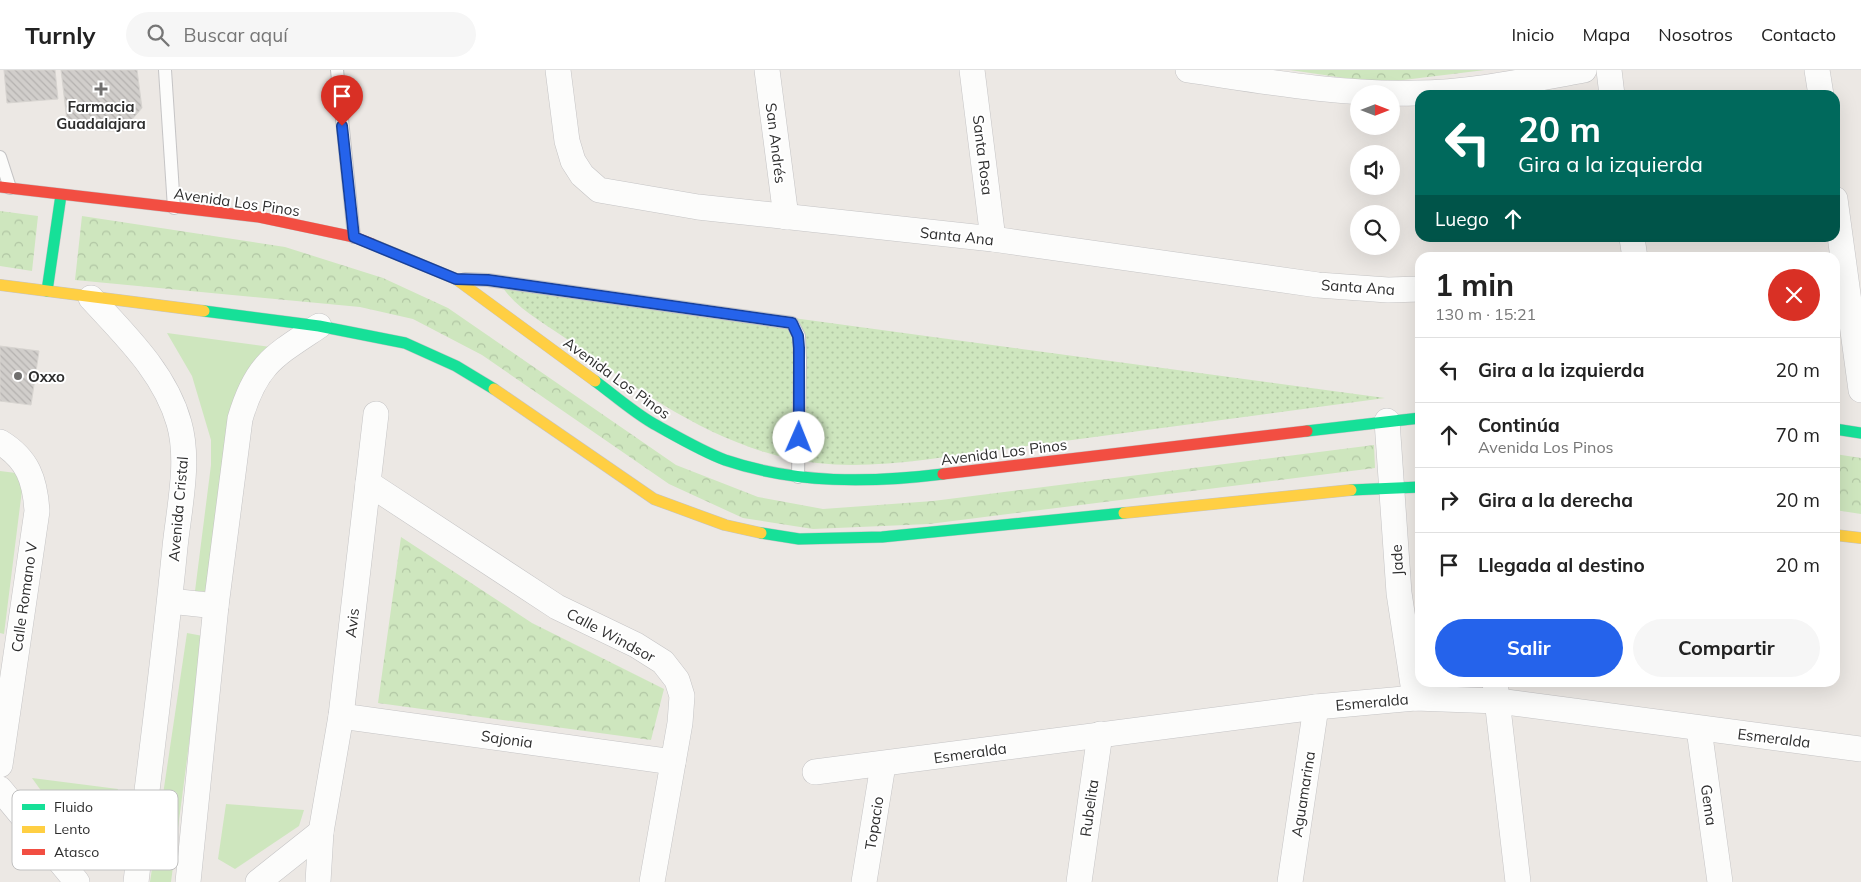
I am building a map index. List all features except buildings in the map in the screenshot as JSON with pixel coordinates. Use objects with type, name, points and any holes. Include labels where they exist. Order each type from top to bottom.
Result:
[{"type":"street","name":"Santa Ana","points":[[558,70],[573,161],[582,176],[600,190],[698,207],[993,239],[1318,285],[1388,290],[1415,289]]},
{"type":"street","name":"San Andrés","points":[[767,70],[786,217]]},
{"type":"street","name":"Santa Rosa","points":[[972,70],[993,239]]},
{"type":"street","points":[[1188,70],[1284,84],[1415,94]]},
{"type":"street","points":[[1456,90],[1584,70]]},
{"type":"street","points":[[1609,70],[1611,90]]},
{"type":"street","points":[[1817,70],[1820,90]]},
{"type":"street","name":"Avenida Los Pinos","points":[[5,188],[61,196],[259,217],[354,237],[456,279],[652,423],[723,459],[760,470],[798,477],[867,481],[927,476],[1415,418]]},
{"type":"street","points":[[46,291],[61,196]]},
{"type":"street","points":[[1840,236],[1861,390]]},
{"type":"street","points":[[0,285],[319,326],[392,340],[432,353],[456,366],[514,402],[654,499],[725,525],[776,537],[799,539],[882,537],[1393,487],[1415,487]]},
{"type":"street","name":"Avenida Cristal","points":[[91,298],[132,342],[153,370],[170,397],[180,424],[182,471],[170,601],[147,790]]},
{"type":"street","points":[[188,882],[216,606],[240,419],[249,391],[265,365],[319,326]]},
{"type":"street","name":"Avis","points":[[318,882],[321,832],[341,716],[376,414]]},
{"type":"street","name":"Jade","points":[[1387,421],[1399,593],[1415,698]]},
{"type":"street","points":[[1840,430],[1861,433]]},
{"type":"street","name":"Calle Romano V","points":[[0,442],[15,451],[36,489],[36,511],[7,661],[0,765]]},
{"type":"street","name":"Calle Windsor","points":[[368,483],[557,607],[636,645],[663,662],[677,680],[682,696],[673,762],[652,882]]},
{"type":"street","points":[[1840,536],[1861,538]]},
{"type":"street","points":[[170,601],[216,606]]},
{"type":"street","points":[[1497,692],[1518,882]]},
{"type":"street","name":"Esmeralda","points":[[815,772],[883,765],[1100,734],[1316,707],[1497,692],[1699,729],[1861,749]]},
{"type":"street","name":"Aguamarina","points":[[1290,882],[1316,707]]},
{"type":"street","name":"Sajonia","points":[[341,716],[673,762]]},
{"type":"street","name":"Gema","points":[[1699,729],[1720,882]]},
{"type":"street","name":"Rubelita","points":[[1079,882],[1100,734]]},
{"type":"street","name":"Topacio","points":[[864,882],[883,765]]},
{"type":"street","points":[[0,789],[12,803]]},
{"type":"street","points":[[258,882],[321,832]]},
{"type":"street","points":[[67,870],[77,882]]},
{"type":"lane","points":[[165,70],[174,208]]},
{"type":"lane","points":[[337,70],[354,237]]},
{"type":"lane","points":[[0,157],[5,188]]},
{"type":"lane","points":[[456,279],[488,280],[792,323],[798,336],[800,361],[798,477]]},
{"type":"green space","points":[[1290,70],[1485,70],[1379,83]]},
{"type":"green space","points":[[0,211],[38,216],[32,271],[0,266]]},
{"type":"green space","points":[[82,216],[285,247],[383,278],[448,308],[676,465],[758,497],[823,509],[933,501],[1374,445],[1375,468],[929,524],[813,529],[743,518],[669,484],[482,355],[413,319],[360,307],[75,280]]},
{"type":"green space","points":[[497,278],[1385,398],[897,463],[843,465],[817,463],[783,457],[750,447],[686,418],[627,381],[530,314],[511,298]]},
{"type":"green space","points":[[167,333],[278,348],[249,372],[212,592],[195,591],[211,465],[211,440],[192,376]]},
{"type":"green space","points":[[1840,455],[1861,458],[1861,514],[1840,511]]},
{"type":"green space","points":[[0,471],[24,474],[4,634],[0,633]]},
{"type":"green space","points":[[401,537],[532,623],[664,689],[651,740],[378,703]]},
{"type":"green space","points":[[187,633],[203,636],[178,828],[178,790],[164,790]]},
{"type":"green space","points":[[32,778],[118,789],[118,790],[41,790]]},
{"type":"green space","points":[[226,804],[304,810],[299,826],[235,869],[218,859]]},
{"type":"green space","points":[[152,870],[173,870],[171,882],[150,882]]},
{"type":"traffic: fast","points":[[47,291],[61,195]]},
{"type":"traffic: fast","points":[[204,311],[319,326],[405,343],[456,366],[494,389]]},
{"type":"traffic: fast","points":[[595,381],[654,424],[698,448],[725,460],[752,468],[806,477],[861,480],[943,474]]},
{"type":"traffic: fast","points":[[1307,431],[1415,419]]},
{"type":"traffic: fast","points":[[1840,430],[1861,433]]},
{"type":"traffic: fast","points":[[1351,490],[1415,487]]},
{"type":"traffic: fast","points":[[761,533],[799,539],[882,537],[1124,513]]},
{"type":"traffic: slow","points":[[372,244],[456,279],[595,381]]},
{"type":"traffic: slow","points":[[0,285],[204,311]]},
{"type":"traffic: slow","points":[[494,389],[654,499],[725,525],[761,533]]},
{"type":"traffic: slow","points":[[1124,513],[1351,490]]},
{"type":"traffic: slow","points":[[1840,536],[1861,538]]},
{"type":"traffic: jam","points":[[0,187],[259,217],[354,237],[372,244]]},
{"type":"traffic: jam","points":[[943,474],[1307,431]]},
{"type":"place","name":"Farmacia Guadalajara","points":[[101,89]]},
{"type":"place","name":"Oxxo","points":[[18,376]]},
{"type":"route","points":[[342,126],[354,237],[456,279],[488,280],[792,323],[798,336],[800,361],[799,438]]}]
